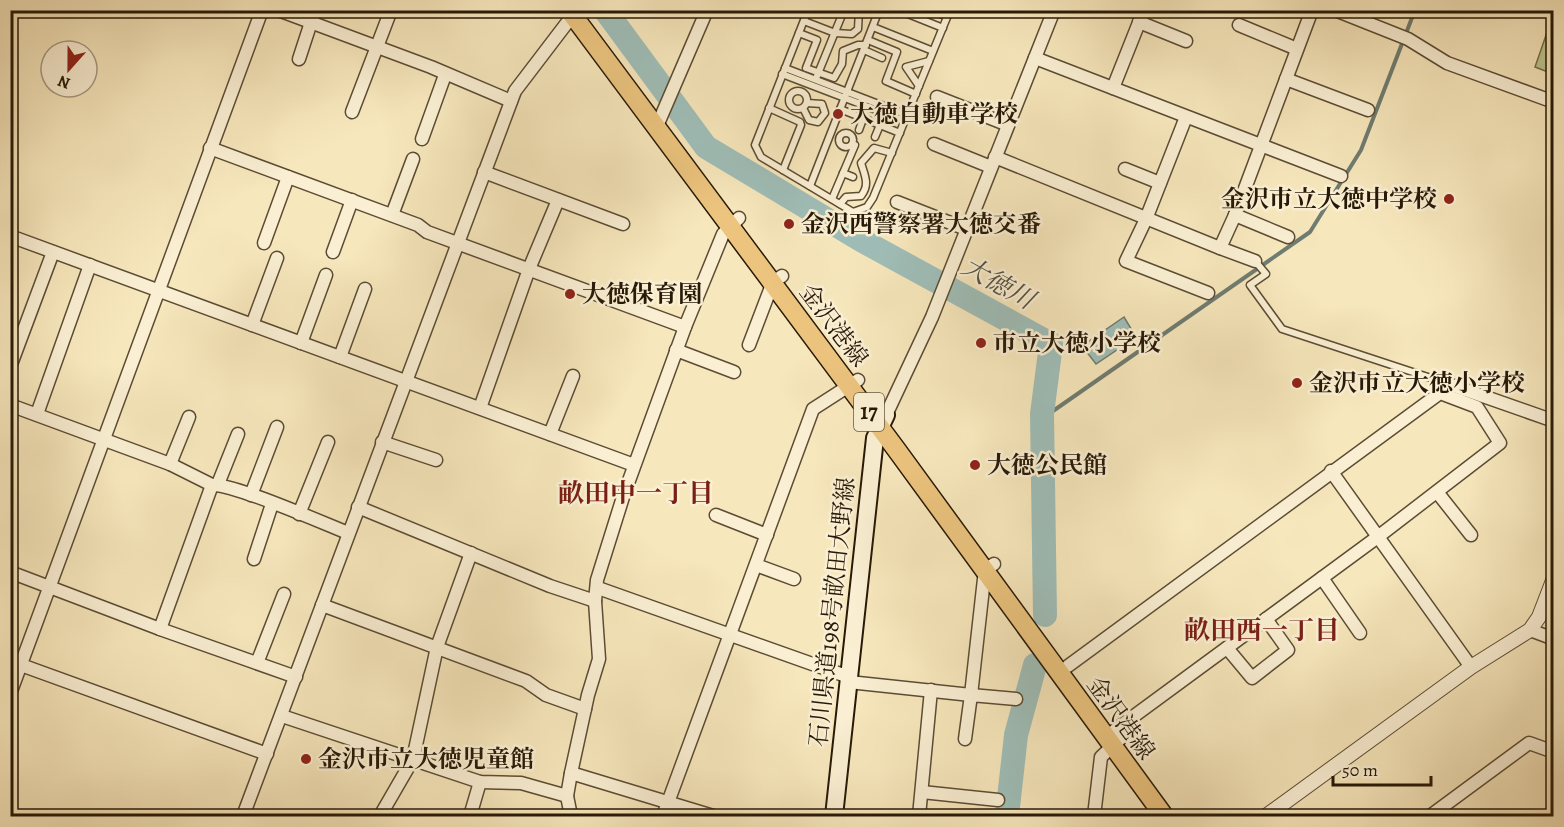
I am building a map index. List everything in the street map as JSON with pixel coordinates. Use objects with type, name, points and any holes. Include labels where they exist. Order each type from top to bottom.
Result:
[{"type":"main road","name":"金沢港線","points":[[575,12],[665,109],[734,221],[1116,738],[1177,816]]},
{"type":"main road","name":"石川県道198号畝田大野線","points":[[834,816],[875,438],[883,421]]},
{"type":"main road","name":"金沢港線","points":[[989,567],[1068,666],[1164,816]]},
{"type":"street","points":[[10,694],[16,663],[50,588],[262,10]]},
{"type":"street","points":[[278,10],[313,16],[378,47],[431,66],[445,75],[511,101]]},
{"type":"street","points":[[352,112],[391,10]]},
{"type":"street","points":[[665,109],[707,10]]},
{"type":"street","points":[[883,421],[943,287],[1054,10]]},
{"type":"street","points":[[1220,248],[1235,215],[1312,10]]},
{"type":"street","points":[[1335,10],[1404,37],[1447,63],[1554,102]]},
{"type":"street","points":[[243,816],[515,91],[575,12]]},
{"type":"street","points":[[299,58],[313,16]]},
{"type":"street","points":[[1113,88],[1141,16],[1186,41]]},
{"type":"street","points":[[1239,25],[1298,49]]},
{"type":"street","points":[[1035,58],[1341,176]]},
{"type":"street","points":[[422,139],[445,75]]},
{"type":"street","points":[[1286,79],[1368,110]]},
{"type":"street","points":[[937,97],[1008,125]]},
{"type":"street","points":[[1186,117],[1146,219],[1126,261],[1208,293]]},
{"type":"street","points":[[934,144],[993,162],[1255,261]]},
{"type":"street","points":[[210,148],[418,225],[427,232],[685,327]]},
{"type":"street","points":[[392,215],[413,159]]},
{"type":"street","points":[[1125,169],[1160,183]]},
{"type":"street","points":[[484,172],[623,224]]},
{"type":"street","points":[[264,243],[288,177]]},
{"type":"street","points":[[333,252],[352,200]]},
{"type":"street","points":[[480,408],[529,269],[558,200]]},
{"type":"street","points":[[897,202],[966,229]]},
{"type":"street","points":[[1235,215],[1288,237]]},
{"type":"street","points":[[571,816],[567,796],[571,773],[599,659],[595,601],[597,580],[634,465],[676,350],[723,234],[734,221]]},
{"type":"street","points":[[10,236],[634,465]]},
{"type":"street","points":[[10,367],[53,252]]},
{"type":"street","points":[[252,325],[277,258]]},
{"type":"street","points":[[37,414],[90,265]]},
{"type":"street","points":[[302,343],[326,275]]},
{"type":"street","points":[[749,345],[777,279]]},
{"type":"street","points":[[340,357],[365,289]]},
{"type":"street","points":[[676,350],[734,372]]},
{"type":"street","points":[[550,434],[573,376]]},
{"type":"street","points":[[1440,381],[1554,421]]},
{"type":"street","points":[[663,816],[813,409],[854,382]]},
{"type":"street","points":[[1068,666],[1440,393],[1477,407],[1500,443],[1227,648],[1116,738],[1101,757],[1094,816]]},
{"type":"street","points":[[10,405],[170,464],[215,485],[251,495],[348,533]]},
{"type":"street","points":[[170,464],[189,417]]},
{"type":"street","points":[[251,495],[277,427]]},
{"type":"street","points":[[160,629],[215,485],[238,434]]},
{"type":"street","points":[[299,514],[328,442]]},
{"type":"street","points":[[382,442],[435,460]]},
{"type":"street","points":[[1331,471],[1471,667]]},
{"type":"street","points":[[1437,492],[1471,535]]},
{"type":"street","points":[[254,559],[272,504]]},
{"type":"street","points":[[358,507],[550,586],[595,601]]},
{"type":"street","points":[[716,515],[767,535]]},
{"type":"street","points":[[380,816],[413,759],[436,647],[471,552]]},
{"type":"street","points":[[756,565],[794,579]]},
{"type":"street","points":[[965,739],[989,567]]},
{"type":"street","points":[[10,572],[160,629],[296,676]]},
{"type":"street","points":[[1322,578],[1360,633]]},
{"type":"street","points":[[1266,816],[1471,667],[1530,630],[1539,617],[1554,578]]},
{"type":"street","points":[[598,588],[731,634],[849,680],[1016,699]]},
{"type":"street","points":[[257,663],[284,594]]},
{"type":"street","points":[[322,604],[526,681],[546,695],[585,709]]},
{"type":"street","points":[[1227,648],[1252,678],[1288,650],[1266,619]]},
{"type":"street","points":[[1530,630],[1554,639]]},
{"type":"street","points":[[16,663],[267,754]]},
{"type":"street","points":[[920,816],[931,690]]},
{"type":"street","points":[[282,716],[480,782],[521,783],[567,796]]},
{"type":"street","points":[[1430,816],[1529,743],[1554,752]]},
{"type":"street","points":[[571,773],[713,816]]},
{"type":"street","points":[[470,816],[480,782]]},
{"type":"street","points":[[922,792],[998,800]]},
{"type":"lane","points":[[808,10],[755,145],[761,157],[853,212],[867,207],[873,198],[949,14],[931,10]]},
{"type":"lane","points":[[804,21],[835,33],[852,34],[858,29],[859,10]]},
{"type":"lane","points":[[810,186],[879,10]]},
{"type":"lane","points":[[898,10],[943,28]]},
{"type":"lane","points":[[817,76],[842,11]]},
{"type":"lane","points":[[873,27],[933,51]]},
{"type":"lane","points":[[799,33],[817,40],[806,68],[846,95]]},
{"type":"lane","points":[[866,45],[882,58]]},
{"type":"lane","points":[[784,71],[834,78],[842,64],[843,51],[849,47],[866,45],[897,52],[886,81],[916,94]]},
{"type":"lane","points":[[919,86],[906,67],[929,61]]},
{"type":"lane","points":[[784,71],[823,89],[846,95],[906,118]]},
{"type":"lane","points":[[818,102],[823,89]]},
{"type":"lane","points":[[776,91],[790,97]]},
{"type":"lane","points":[[790,97],[800,91],[806,94],[805,105],[808,120]]},
{"type":"lane","points":[[790,97],[792,107],[818,102]]},
{"type":"lane","points":[[783,170],[801,125],[808,120],[818,122],[823,118],[824,107],[818,102]]},
{"type":"lane","points":[[769,108],[800,122],[801,125]]},
{"type":"lane","points":[[840,110],[900,133]]},
{"type":"lane","points":[[859,130],[863,119]]},
{"type":"lane","points":[[875,137],[880,125]]},
{"type":"lane","points":[[832,199],[855,145],[852,144]]},
{"type":"lane","points":[[840,204],[846,197],[861,196],[866,190],[867,179],[861,163],[869,151],[874,148],[892,153]]},
{"type":"lane","points":[[843,173],[853,177]]},
{"type":"lane","points":[[1255,261],[1265,273],[1250,285],[1281,329],[1440,381]]},
{"type":"green space","points":[[1553,15],[1554,74],[1535,67]]},
{"type":"water","points":[[1124,317],[1136,337],[1096,364],[1082,346]]},
{"type":"waterway","name":"大徳川","points":[[605,10],[706,147],[861,240],[1051,344],[1042,414],[1045,615]]},
{"type":"waterway","points":[[1042,414],[1053,411],[1310,232],[1361,150],[1415,10]]},
{"type":"waterway","name":"大徳川","points":[[1007,816],[1016,735],[1035,665]]},
{"type":"place","name":"大徳自動車学校","points":[[838,114]]},
{"type":"place","name":"金沢市立大徳中学校","points":[[1449,199]]},
{"type":"place","name":"金沢西警察署大徳交番","points":[[789,224]]},
{"type":"place","name":"大徳保育園","points":[[570,294]]},
{"type":"place","name":"市立大徳小学校","points":[[981,343]]},
{"type":"place","name":"金沢市立大徳小学校","points":[[1297,383]]},
{"type":"place","name":"大徳公民館","points":[[975,465]]},
{"type":"place","name":"金沢市立大徳児童館","points":[[306,759]]},
{"type":"district","name":"畝田中一丁目","points":[[636,493]]},
{"type":"district","name":"畝田西一丁目","points":[[1262,630]]}]
